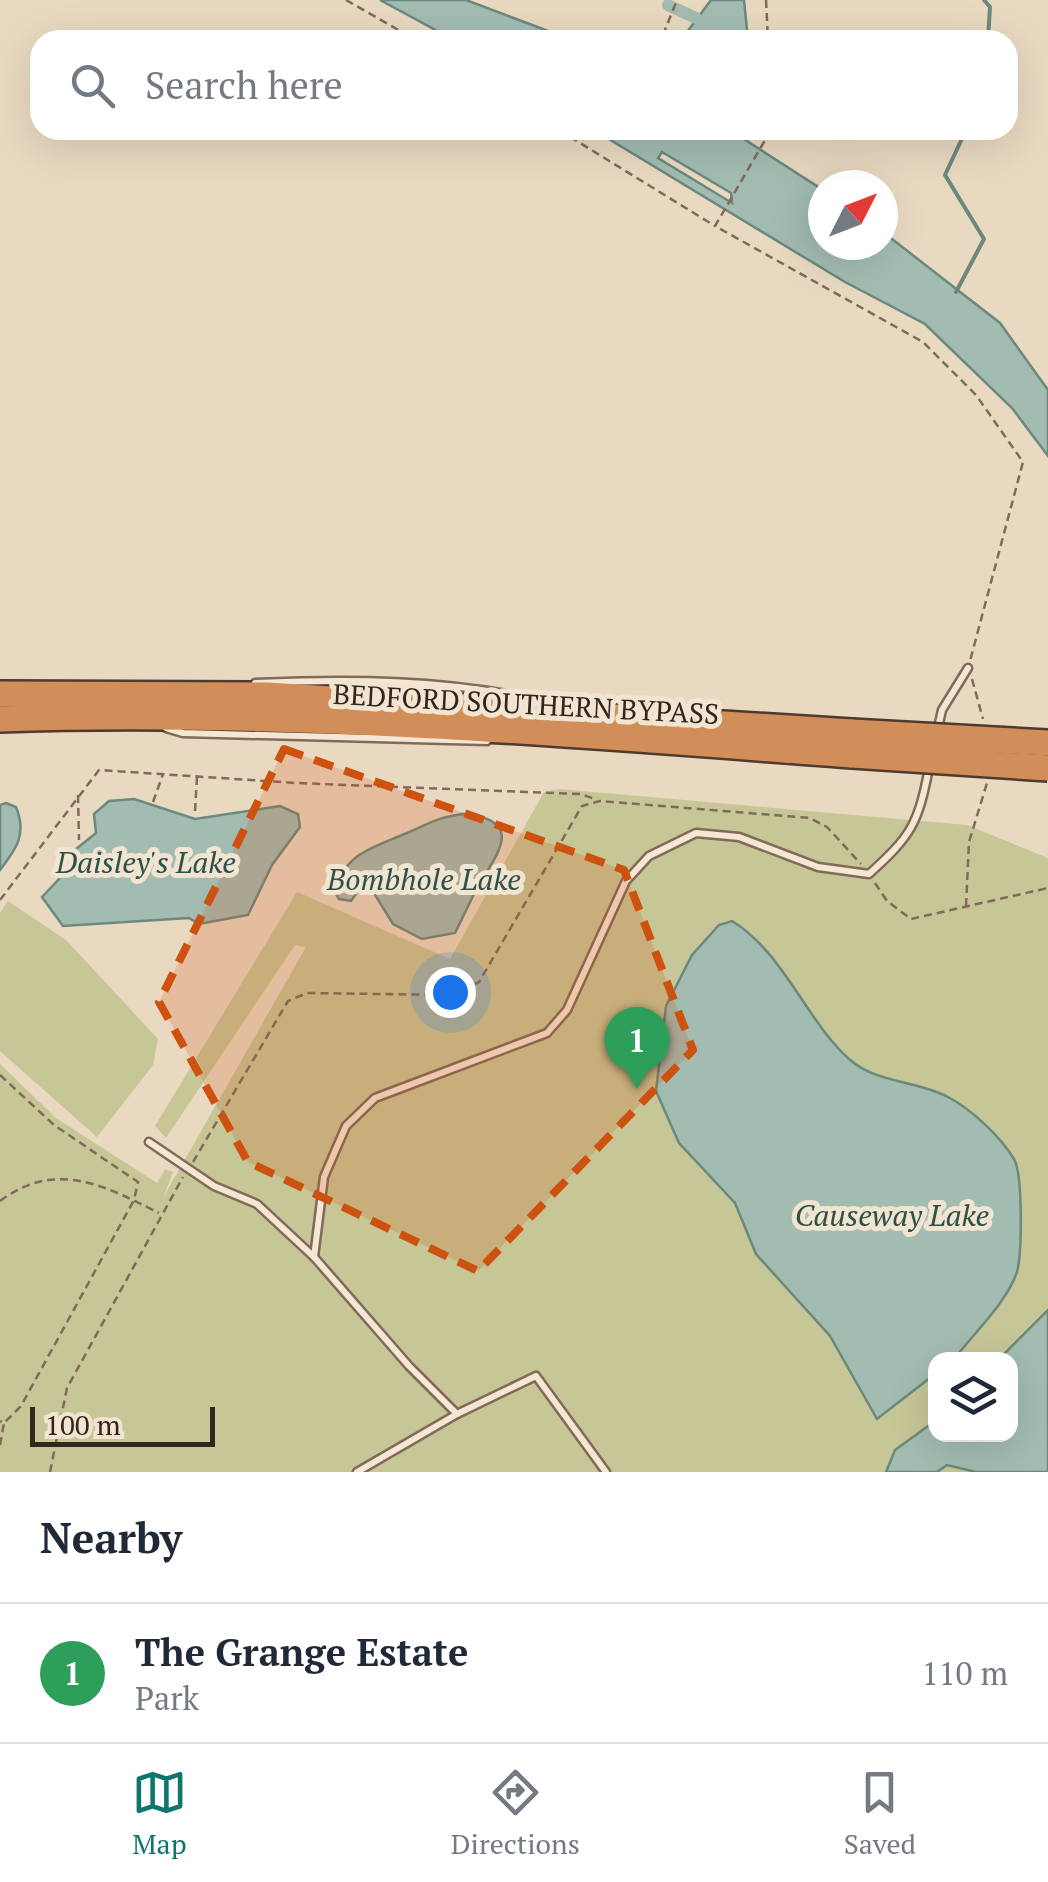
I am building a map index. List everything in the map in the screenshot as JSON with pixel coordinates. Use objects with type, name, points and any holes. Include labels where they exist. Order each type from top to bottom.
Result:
[{"type":"highway","name":"BEDFORD SOUTHERN BYPASS","points":[[4,707],[144,694],[267,695],[852,744],[1048,768]]},
{"type":"highway","name":"BEDFORD SOUTHERN BYPASS","points":[[4,707],[126,715],[559,722]]},
{"type":"highway","name":"BEDFORD SOUTHERN BYPASS","points":[[852,744],[1048,743]]},
{"type":"lane","points":[[314,1257],[324,1177],[346,1126],[376,1098],[546,1033],[567,1010],[626,881],[649,856],[696,833],[739,837],[818,866],[869,874],[902,844],[922,811],[942,710],[968,668]]},
{"type":"lane","points":[[243,683],[319,680],[500,692],[559,722]]},
{"type":"lane","points":[[144,694],[223,684]]},
{"type":"lane","points":[[148,1142],[214,1186],[256,1204],[314,1257],[409,1366],[457,1414]]},
{"type":"lane","points":[[357,1472],[457,1414],[536,1376],[606,1472]]},
{"type":"path","points":[[346,0],[398,30]]},
{"type":"path","points":[[665,30],[678,0]]},
{"type":"path","points":[[766,0],[768,30]]},
{"type":"path","points":[[575,140],[715,226],[923,342],[964,382],[1020,454],[1024,470],[968,668],[988,732]]},
{"type":"path","points":[[715,226],[767,140]]},
{"type":"path","points":[[0,900],[100,770],[582,794],[600,801],[810,818],[841,840],[886,901],[911,919],[1048,888]]},
{"type":"path","points":[[153,802],[163,773]]},
{"type":"path","points":[[966,906],[968,842],[991,774]]},
{"type":"path","points":[[195,811],[196,776]]},
{"type":"path","points":[[78,794],[79,840]]},
{"type":"path","points":[[50,1472],[67,1388],[160,1214],[288,1000],[307,993],[450,995],[469,988],[488,972],[570,822],[582,806],[600,801]]},
{"type":"path","points":[[0,1075],[54,1125],[138,1182],[134,1200],[21,1406],[2,1422],[0,1445]]},
{"type":"path","points":[[0,1201],[15,1190],[52,1179],[101,1183],[160,1214]]},
{"type":"highlighted area","points":[[284,749],[624,870],[693,1050],[478,1271],[248,1162],[159,1002]]},
{"type":"green space","points":[[559,789],[967,825],[1048,858],[1048,1472],[0,1472],[0,1064],[56,1118],[157,1183],[165,1169],[173,1172],[164,1196],[306,947],[295,945],[166,1138],[155,1126],[297,892],[450,959],[544,792]]},
{"type":"green space","points":[[8,901],[66,940],[158,1039],[153,1065],[97,1137],[0,1051],[0,913]]},
{"type":"water","points":[[380,0],[466,0],[546,30],[436,30]]},
{"type":"water","points":[[711,0],[744,0],[747,30],[688,30]]},
{"type":"water","points":[[611,140],[746,140],[808,180],[808,260]],"holes":[[[662,152],[731,193],[732,203],[658,158]]]},
{"type":"water","points":[[898,244],[1000,323],[1048,390],[1048,456],[1012,408],[925,324],[809,260],[898,260]]},
{"type":"water","name":"Daisley's Lake","points":[[134,799],[195,819],[280,806],[298,814],[300,827],[272,865],[248,915],[199,924],[189,918],[63,926],[42,897],[59,879],[60,862],[96,833],[94,814],[109,801]]},
{"type":"water","points":[[0,805],[16,807],[21,825],[15,848],[0,870]]},
{"type":"water","name":"Bombhole Lake","points":[[463,814],[496,824],[501,841],[455,933],[422,939],[393,924],[369,885],[361,887],[351,901],[339,899],[332,887],[361,854],[437,820]]},
{"type":"water","name":"Causeway Lake","points":[[732,921],[766,950],[849,1059],[884,1078],[957,1102],[993,1132],[1017,1168],[1021,1232],[1019,1262],[1012,1283],[960,1352],[928,1352],[928,1379],[877,1419],[830,1336],[756,1254],[735,1203],[679,1143],[656,1091],[666,1006],[692,955],[719,925]]},
{"type":"water","points":[[1048,1310],[1048,1472],[976,1472],[947,1465],[937,1472],[886,1472],[895,1450],[928,1426],[928,1442],[1018,1442],[1018,1352],[1006,1352]]},
{"type":"waterway","points":[[984,0],[990,7],[989,30]]},
{"type":"waterway","points":[[668,5],[696,18]]},
{"type":"waterway","points":[[956,292],[984,239],[945,175],[961,140]]},
{"type":"place","name":"The Grange Estate","points":[[637,1089]]}]
